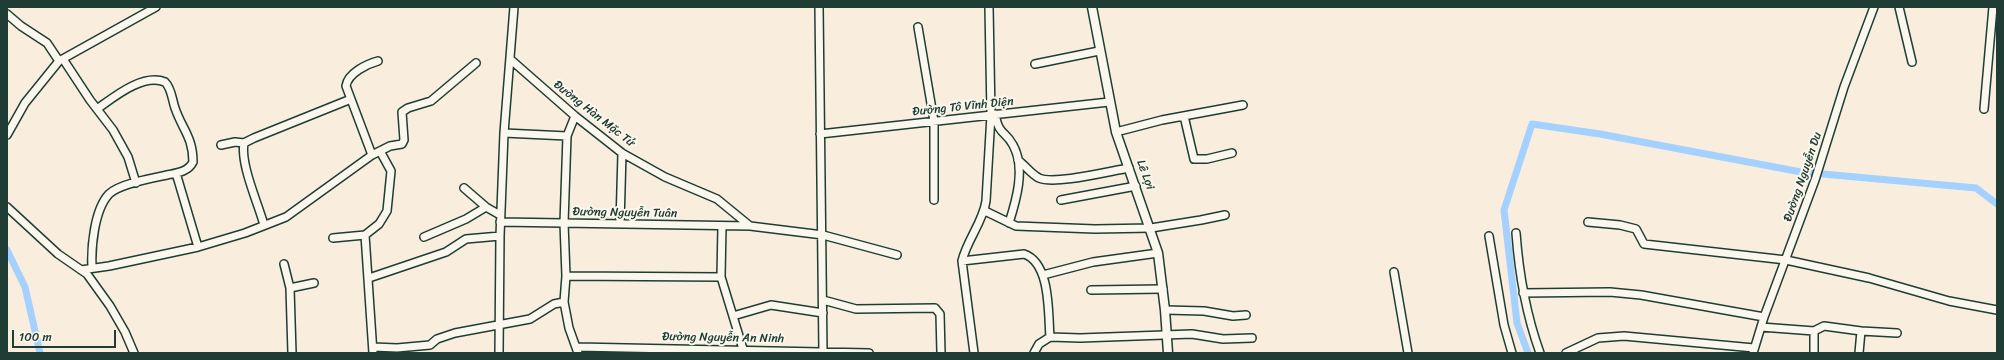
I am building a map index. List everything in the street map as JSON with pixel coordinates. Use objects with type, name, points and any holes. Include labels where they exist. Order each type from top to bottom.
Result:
[{"type":"street","points":[[7,135],[25,103],[61,60],[156,7]]},
{"type":"street","points":[[499,353],[498,325],[500,219],[504,132],[514,7]]},
{"type":"street","points":[[819,7],[820,134],[823,235],[823,352]]},
{"type":"street","points":[[974,353],[962,261],[965,247],[985,211],[993,115],[989,7]]},
{"type":"street","name":"Lê Lợi","points":[[1092,7],[1099,51],[1116,132],[1151,228],[1158,253],[1163,289],[1168,353]]},
{"type":"street","name":"Đường Nguyễn Du","points":[[1754,350],[1764,317],[1815,180],[1844,87],[1874,7]]},
{"type":"street","points":[[1899,7],[1912,62]]},
{"type":"street","points":[[1984,109],[1993,7]]},
{"type":"street","points":[[7,14],[21,26],[47,43],[61,60],[113,130],[128,157],[136,183]]},
{"type":"street","points":[[918,27],[934,121],[934,200]]},
{"type":"street","points":[[1035,64],[1099,51]]},
{"type":"street","name":"Đường Hàn Mặc Tử","points":[[510,59],[575,116],[622,153],[665,177],[717,199],[750,226]]},
{"type":"street","points":[[372,155],[346,86],[346,82],[363,67],[378,61]]},
{"type":"street","points":[[81,270],[198,247],[245,233],[291,214],[372,155],[390,146],[403,143],[400,115],[404,110],[431,101],[476,64]]},
{"type":"street","points":[[92,268],[92,246],[98,218],[104,202],[109,194],[115,190],[136,183],[185,170],[191,166],[193,162],[192,148],[186,129],[175,110],[170,90],[165,82],[152,80],[135,85],[97,109]]},
{"type":"street","points":[[221,145],[235,142],[244,143],[351,99]]},
{"type":"street","name":"Đường Tô Vĩnh Diện","points":[[820,134],[1109,102]]},
{"type":"street","points":[[1116,132],[1184,116],[1243,105]]},
{"type":"street","points":[[993,115],[998,127],[1013,144],[1018,160],[1018,186],[1008,223]]},
{"type":"street","points":[[575,116],[569,127],[567,136],[564,223],[566,276],[564,302],[577,350]]},
{"type":"street","points":[[1184,116],[1194,159],[1203,159],[1232,153]]},
{"type":"street","points":[[504,132],[567,136]]},
{"type":"street","points":[[244,143],[243,152],[247,172],[264,225]]},
{"type":"street","points":[[333,238],[365,235],[379,224],[387,211],[391,170],[380,151]]},
{"type":"street","points":[[620,224],[622,153]]},
{"type":"street","points":[[1018,160],[1038,177],[1047,179],[1082,176],[1129,168]]},
{"type":"street","points":[[176,173],[198,247]]},
{"type":"street","points":[[1061,200],[1136,186]]},
{"type":"street","points":[[464,188],[500,219]]},
{"type":"street","points":[[7,207],[58,254],[81,270],[94,284],[110,306],[125,332],[134,353]]},
{"type":"street","points":[[424,237],[466,219],[486,208]]},
{"type":"street","points":[[985,211],[1008,223],[1025,227],[1151,228],[1201,220],[1225,214]]},
{"type":"street","name":"Đường Nguyễn Tuân","points":[[500,219],[564,223],[750,226]]},
{"type":"street","points":[[1588,222],[1620,225],[1636,229],[1644,244],[1786,260],[1869,278],[1949,301],[1997,310]]},
{"type":"street","points":[[722,226],[721,277],[743,349]]},
{"type":"street","points":[[750,226],[823,235],[896,255]]},
{"type":"street","points":[[1516,233],[1529,321],[1540,353]]},
{"type":"street","points":[[365,235],[373,350],[430,345],[437,339],[455,333],[530,319],[554,304],[564,302]]},
{"type":"street","points":[[368,278],[446,252],[466,239],[500,236]]},
{"type":"street","points":[[1489,236],[1504,325],[1512,353]]},
{"type":"street","points":[[1043,275],[1093,262],[1158,253]]},
{"type":"street","points":[[962,261],[1024,254],[1030,257],[1043,275],[1050,337]]},
{"type":"street","points":[[284,264],[290,288],[292,353]]},
{"type":"street","points":[[1394,272],[1406,353]]},
{"type":"street","points":[[566,276],[721,277]]},
{"type":"street","points":[[290,288],[314,283]]},
{"type":"street","points":[[1092,290],[1163,289]]},
{"type":"street","points":[[1524,293],[1603,292],[1633,294],[1689,302],[1764,317]]},
{"type":"street","points":[[823,300],[856,309],[935,308],[940,314],[941,353]]},
{"type":"street","points":[[733,316],[771,305],[823,313]]},
{"type":"street","points":[[1165,310],[1204,311],[1233,316],[1246,315]]},
{"type":"street","points":[[1761,327],[1814,331],[1824,326],[1861,331],[1898,333]]},
{"type":"street","points":[[1814,331],[1814,353]]},
{"type":"street","points":[[1859,353],[1861,331]]},
{"type":"street","points":[[1034,353],[1039,344],[1050,337],[1080,338],[1192,334],[1236,339],[1252,338]]},
{"type":"street","points":[[1566,353],[1598,338],[1624,336],[1754,350]]},
{"type":"street","name":"Đường Nguyễn An Ninh","points":[[577,350],[743,349],[869,353]]},
{"type":"waterway","points":[[1528,353],[1517,323],[1504,210],[1532,124],[1600,134],[1801,172],[1976,188],[1997,204]]},
{"type":"waterway","points":[[7,250],[25,287],[40,353]]}]
